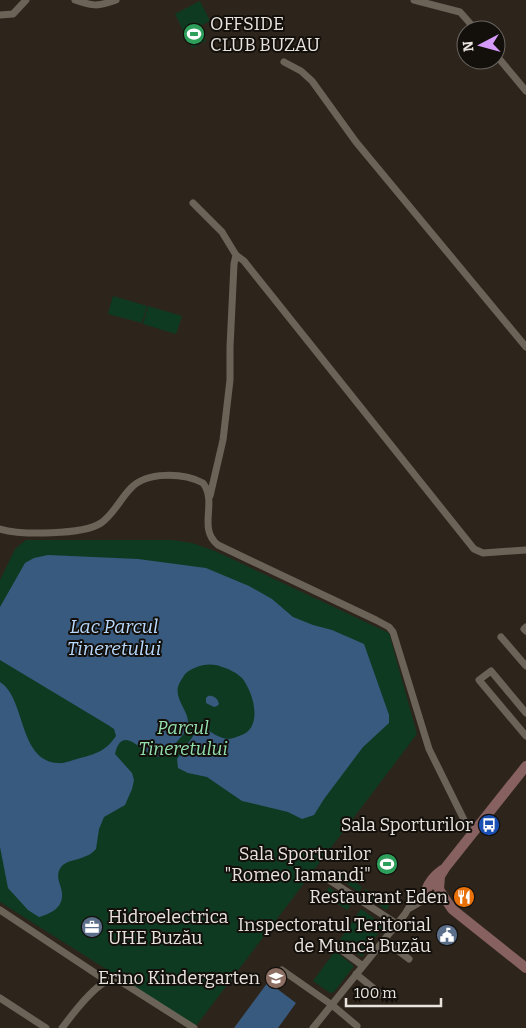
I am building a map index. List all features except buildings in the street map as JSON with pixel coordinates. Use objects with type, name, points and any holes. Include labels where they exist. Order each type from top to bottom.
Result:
[{"type":"main road","points":[[526,766],[445,868],[438,874],[432,892],[526,968]]},
{"type":"street","points":[[0,15],[13,14],[26,0]]},
{"type":"street","points":[[75,0],[90,6],[99,6],[116,0]]},
{"type":"street","points":[[414,0],[460,12],[467,20]]},
{"type":"street","points":[[284,62],[301,71],[312,81],[356,142],[526,347]]},
{"type":"street","points":[[506,67],[526,91]]},
{"type":"street","points":[[193,204],[222,232],[236,254],[244,261],[474,549],[483,553],[526,550]]},
{"type":"street","points":[[236,254],[230,346],[230,380],[223,440],[210,497],[208,531],[212,540],[218,545],[389,627],[393,632],[429,749],[471,834]]},
{"type":"street","points":[[0,529],[22,533],[86,530],[109,517],[131,488],[138,482],[155,476],[198,480],[203,483],[210,497]]},
{"type":"street","points":[[501,637],[526,666]]},
{"type":"street","points":[[526,713],[491,671],[479,680],[526,736]]},
{"type":"street","points":[[323,876],[396,924]]},
{"type":"street","points":[[313,1028],[416,898],[432,892]]},
{"type":"street","points":[[0,910],[107,981]]},
{"type":"street","points":[[384,940],[409,959]]},
{"type":"street","points":[[337,947],[364,966]]},
{"type":"street","points":[[282,970],[332,1005],[357,1026]]},
{"type":"street","points":[[356,974],[383,996]]},
{"type":"street","points":[[62,1028],[82,1002],[112,978],[117,979],[194,1028]]},
{"type":"street","points":[[0,998],[46,1028]]},
{"type":"green space","name":"OFFSIDE CLUB BUZAU","points":[[200,1],[210,21],[199,27],[206,41],[192,48],[175,14]]},
{"type":"green space","points":[[113,296],[147,306],[142,323],[108,314]]},
{"type":"green space","points":[[148,306],[182,316],[176,334],[143,324]]},
{"type":"green space","name":"Parcul Tineretului","points":[[26,540],[172,540],[192,543],[215,551],[389,633],[417,734],[196,1026],[0,902],[0,580],[15,549]]},
{"type":"green space","points":[[339,871],[362,887],[359,892],[335,876]]},
{"type":"green space","points":[[329,887],[352,903],[347,910],[324,895]]},
{"type":"green space","points":[[366,889],[390,905],[386,910],[363,894]]},
{"type":"green space","points":[[361,909],[384,925],[362,957],[339,941]]},
{"type":"green space","points":[[335,951],[354,966],[334,992],[330,993],[313,981]]},
{"type":"water","name":"Lac Parcul Tineretului","points":[[48,555],[138,559],[206,568],[249,586],[272,599],[293,617],[332,630],[364,644],[389,715],[389,723],[363,747],[314,815],[302,819],[288,812],[242,801],[207,777],[188,773],[178,768],[177,759],[196,732],[204,728],[215,735],[231,739],[247,732],[252,726],[254,719],[253,701],[250,692],[238,674],[217,665],[204,665],[190,670],[184,675],[178,688],[179,699],[188,720],[186,730],[168,754],[159,757],[152,755],[130,741],[124,740],[119,744],[115,754],[132,773],[134,780],[125,805],[104,817],[99,829],[95,850],[89,855],[66,863],[61,867],[58,878],[62,899],[55,910],[39,917],[28,910],[8,888],[0,847],[0,682],[8,690],[14,701],[29,741],[36,752],[45,760],[63,763],[89,756],[104,749],[116,736],[114,729],[108,725],[0,660],[0,607],[25,563],[34,558]]},
{"type":"water","points":[[208,696],[215,698],[219,704],[214,707],[206,703]]},
{"type":"water","points":[[268,982],[296,1003],[278,1028],[234,1028]]},
{"type":"place","name":"OFFSIDE CLUB BUZAU","points":[[194,34]]},
{"type":"place","name":"Sala Sporturilor","points":[[489,825]]},
{"type":"place","name":"Sala Sporturilor \"Romeo Iamandi\"","points":[[387,864]]},
{"type":"place","name":"Restaurant Eden","points":[[464,897]]},
{"type":"place","name":"Hidroelectrica UHE Buzău","points":[[92,927]]},
{"type":"place","name":"Inspectoratul Teritorial de Muncă Buzău","points":[[447,935]]},
{"type":"place","name":"Erino Kindergarten","points":[[276,978]]}]
